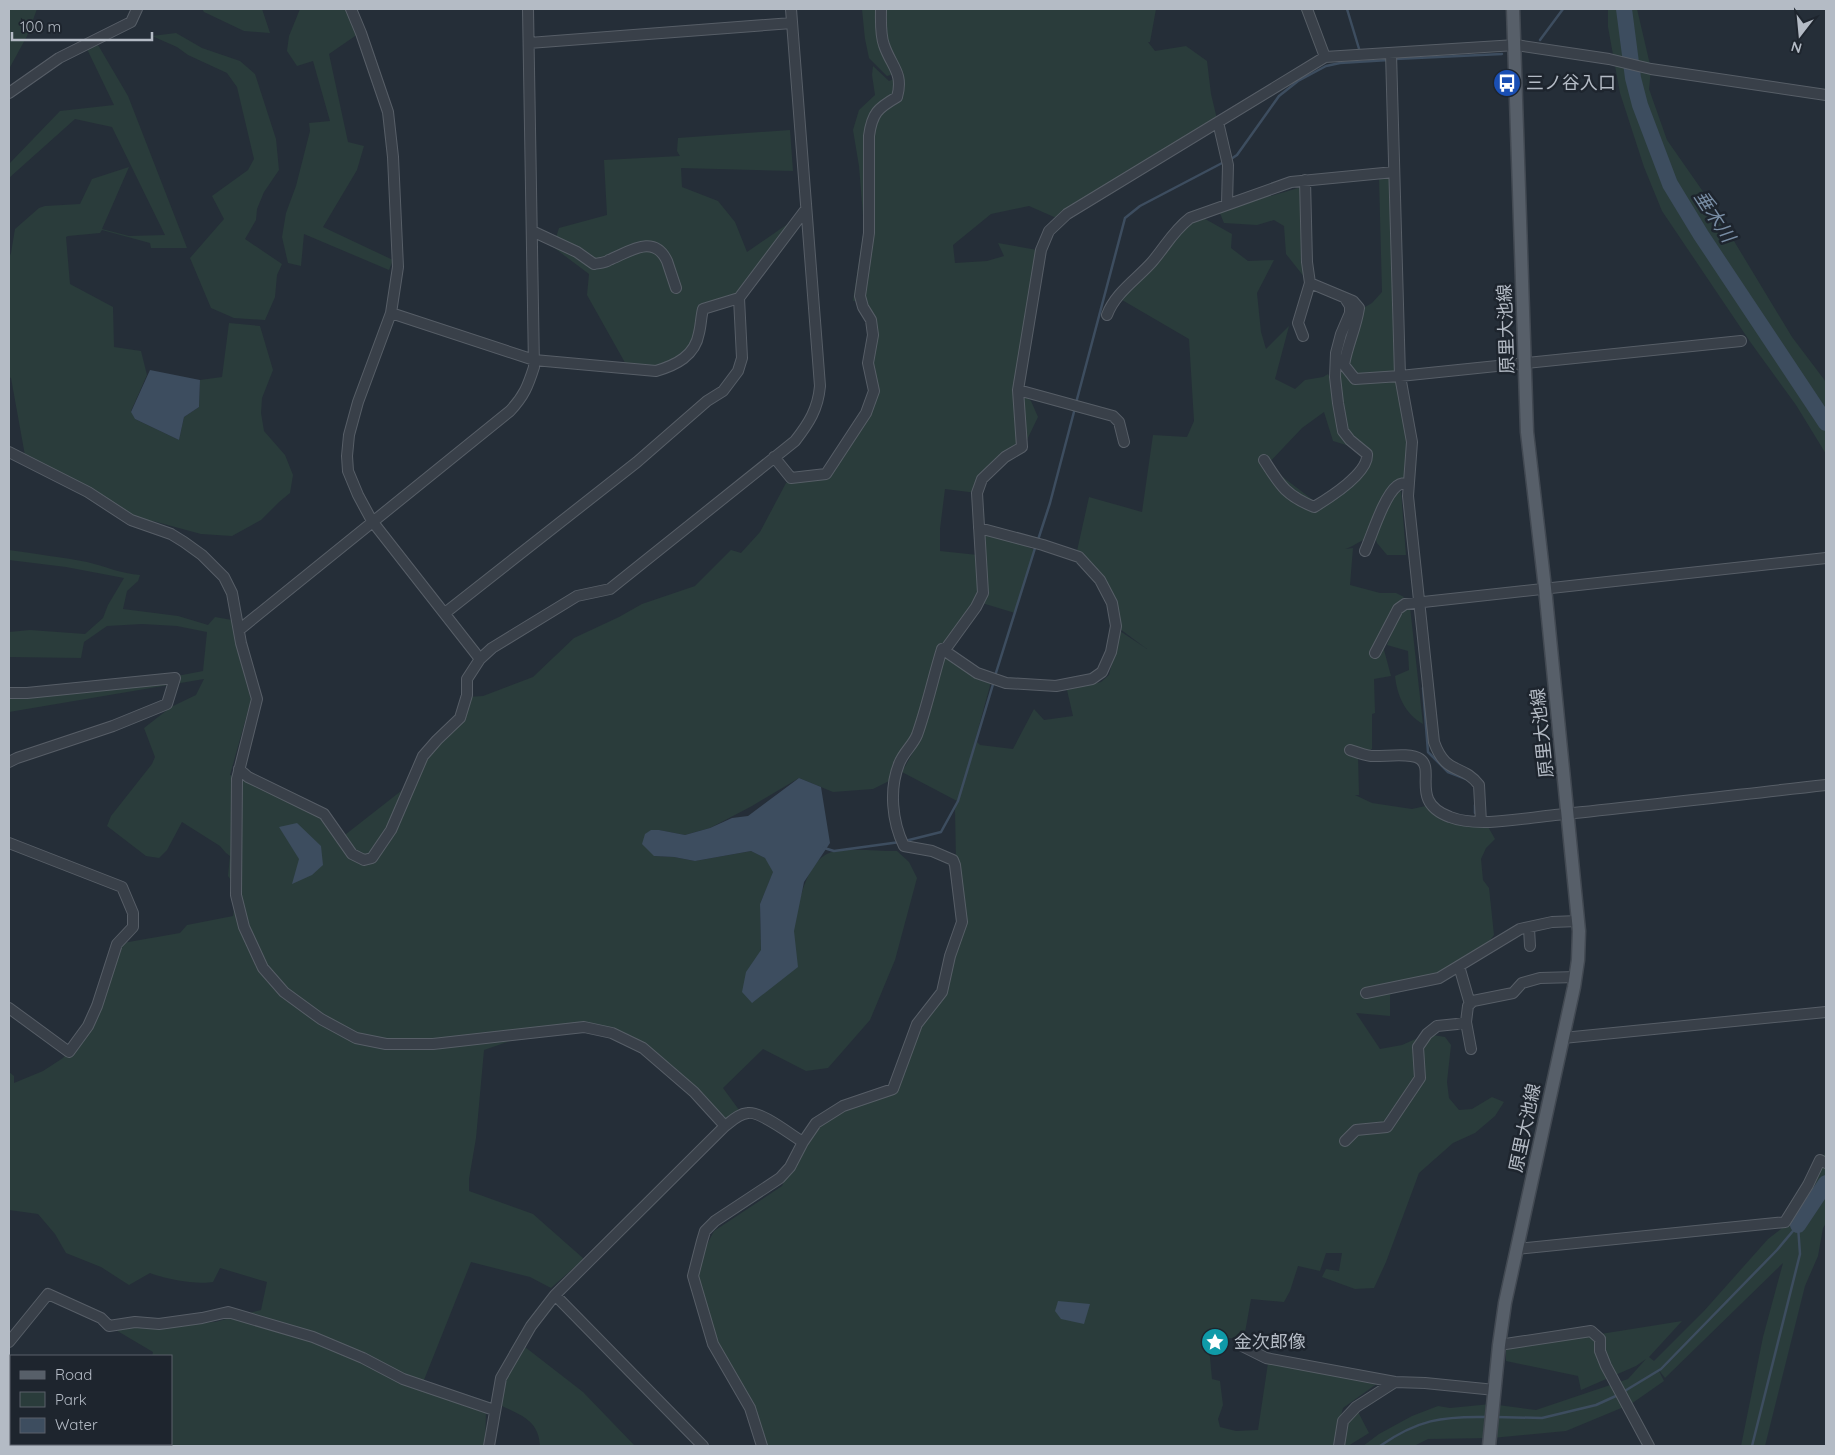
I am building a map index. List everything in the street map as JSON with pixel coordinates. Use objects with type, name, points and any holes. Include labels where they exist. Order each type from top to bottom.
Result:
[{"type":"main road","name":"原里大池線","points":[[1489,1446],[1505,1303],[1576,977],[1578,960],[1578,921],[1545,588],[1527,432],[1514,9]]},
{"type":"street","points":[[9,93],[59,58],[131,22],[137,9]]},
{"type":"street","points":[[351,9],[388,112],[393,157],[398,267],[390,313],[358,402],[349,435],[348,472],[372,521],[480,658]]},
{"type":"street","points":[[239,630],[510,411],[527,389],[534,367],[528,9]]},
{"type":"street","points":[[239,769],[248,777],[324,814],[352,854],[364,860],[372,858],[391,830],[423,756],[460,718],[467,695],[467,679],[480,658],[492,648],[577,596],[610,589],[795,441],[808,425],[819,399],[820,386],[791,9]]},
{"type":"street","points":[[774,457],[791,478],[826,474],[866,413],[874,391],[868,363],[873,335],[871,320],[860,296],[870,232],[869,136],[871,122],[876,112],[897,97],[900,87],[898,73],[884,45],[880,21],[881,9]]},
{"type":"street","points":[[1307,9],[1325,57]]},
{"type":"street","points":[[529,42],[792,23]]},
{"type":"street","points":[[762,1446],[750,1408],[713,1344],[693,1276],[705,1231],[715,1221],[780,1178],[790,1167],[803,1142],[816,1123],[843,1106],[893,1090],[917,1024],[942,992],[950,956],[962,922],[955,865],[953,860],[932,851],[904,846],[892,800],[894,782],[899,764],[916,737],[942,649],[947,647],[976,607],[983,593],[976,494],[982,478],[1005,457],[1022,447],[1018,390],[1041,250],[1049,232],[1066,214],[1325,57],[1516,45],[1608,59],[1651,69],[1826,95]]},
{"type":"street","points":[[1391,53],[1400,376],[1412,442],[1408,496],[1434,742],[1442,761],[1451,768],[1468,775],[1479,785],[1481,822]]},
{"type":"street","points":[[1218,122],[1227,161],[1227,204]]},
{"type":"street","points":[[1107,315],[1117,297],[1152,261],[1178,228],[1190,218],[1291,182],[1394,172]]},
{"type":"street","points":[[1303,336],[1298,323],[1310,283],[1307,262],[1305,180]]},
{"type":"street","points":[[390,313],[534,360],[656,371],[675,365],[691,352],[699,335],[703,309],[739,298],[806,209]]},
{"type":"street","points":[[532,231],[577,252],[594,264],[607,262],[633,249],[646,246],[656,248],[666,260],[676,288]]},
{"type":"street","points":[[1310,283],[1353,301],[1359,308],[1357,321],[1346,352],[1344,366],[1355,379],[1740,341]]},
{"type":"street","points":[[1264,460],[1281,487],[1300,501],[1314,508],[1336,492],[1363,468],[1368,459],[1368,454],[1350,440],[1343,431],[1338,403],[1335,377],[1336,353],[1341,334],[1350,313],[1350,306],[1344,297]]},
{"type":"street","points":[[445,613],[637,462],[707,401],[723,391],[738,371],[742,358],[739,298]]},
{"type":"street","points":[[1018,390],[1113,416],[1119,422],[1124,442]]},
{"type":"street","points":[[9,452],[88,492],[131,520],[171,534],[190,546],[224,577],[232,593],[239,630],[257,699],[237,779],[236,895],[244,927],[263,968],[284,992],[321,1019],[356,1038],[386,1044],[433,1044],[584,1027],[612,1032],[643,1048],[694,1092],[725,1126]]},
{"type":"street","points":[[1365,551],[1388,497],[1402,483],[1409,483]]},
{"type":"street","points":[[942,649],[977,673],[1006,683],[1056,686],[1092,679],[1102,672],[1111,652],[1116,626],[1112,603],[1100,580],[1079,557],[979,528]]},
{"type":"street","points":[[1375,653],[1398,609],[1405,604],[1826,558]]},
{"type":"street","points":[[9,693],[27,693],[175,678],[167,704],[113,726],[9,762]]},
{"type":"street","points":[[1350,750],[1370,756],[1412,756],[1421,759],[1425,766],[1426,795],[1429,804],[1448,817],[1464,821],[1481,822],[1567,814],[1826,785]]},
{"type":"street","points":[[9,843],[122,887],[133,913],[133,927],[117,944],[97,1006],[88,1026],[69,1052],[9,1008]]},
{"type":"street","points":[[1366,994],[1439,978],[1520,929],[1552,922],[1578,921]]},
{"type":"street","points":[[1529,928],[1530,946]]},
{"type":"street","points":[[1458,966],[1470,1004]]},
{"type":"street","points":[[1471,1049],[1466,1022],[1468,1006],[1473,1001],[1513,993],[1522,983],[1540,978],[1576,977]]},
{"type":"street","points":[[1563,1038],[1826,1012]]},
{"type":"street","points":[[1345,1141],[1356,1130],[1387,1127],[1420,1078],[1418,1047],[1427,1034],[1437,1026],[1466,1022]]},
{"type":"street","points":[[489,1446],[501,1378],[531,1326],[555,1295],[725,1126],[738,1116],[749,1112],[758,1114],[803,1142]]},
{"type":"street","points":[[1517,1249],[1784,1222],[1823,1162]]},
{"type":"street","points":[[9,1342],[48,1294],[101,1318],[109,1326],[135,1322],[159,1324],[228,1312],[313,1337],[363,1358],[403,1379],[494,1410]]},
{"type":"street","points":[[555,1295],[703,1446]]},
{"type":"street","points":[[1499,1345],[1591,1331],[1600,1339],[1600,1351],[1649,1446]]},
{"type":"street","points":[[1240,1345],[1266,1358],[1395,1382],[1495,1390]]},
{"type":"street","points":[[1339,1446],[1343,1421],[1356,1407],[1395,1382]]},
{"type":"green space","points":[[9,9],[37,9],[27,36],[9,69]]},
{"type":"green space","points":[[202,9],[262,9],[270,33],[244,31],[204,12]]},
{"type":"green space","points":[[300,9],[347,9],[358,34],[329,54],[348,142],[364,146],[357,170],[323,227],[393,260],[389,270],[304,234],[301,266],[288,263],[282,237],[286,213],[296,186],[310,131],[309,123],[330,121],[313,61],[297,66],[287,51],[289,36]]},
{"type":"green space","points":[[862,9],[1156,9],[1150,42],[1148,42],[1155,51],[1186,46],[1207,61],[1211,94],[1217,119],[1155,160],[1138,177],[1132,174],[1061,220],[1029,206],[991,214],[953,245],[955,263],[987,261],[1004,256],[998,243],[1037,250],[1018,390],[1031,401],[1038,417],[1024,446],[1005,457],[977,493],[945,489],[940,529],[940,551],[978,555],[983,529],[1035,550],[1015,613],[982,603],[942,649],[916,737],[893,779],[873,789],[833,792],[799,778],[710,828],[685,835],[659,830],[654,856],[695,861],[751,851],[765,858],[775,868],[760,904],[761,950],[790,950],[802,892],[815,865],[824,856],[843,850],[897,851],[909,862],[917,878],[895,960],[870,1020],[828,1068],[806,1071],[763,1049],[723,1088],[742,1114],[725,1126],[674,1067],[650,1052],[589,1028],[536,1032],[484,1050],[469,1191],[533,1214],[584,1259],[551,1288],[530,1277],[471,1262],[422,1385],[486,1411],[485,1446],[142,1446],[172,1445],[172,1355],[152,1355],[153,1352],[109,1326],[215,1322],[261,1310],[267,1282],[220,1268],[213,1282],[182,1281],[150,1273],[129,1285],[101,1267],[66,1253],[55,1234],[38,1214],[9,1210],[9,1072],[14,1076],[14,1083],[43,1071],[69,1052],[97,1006],[117,944],[180,933],[187,925],[233,916],[237,889],[228,876],[230,856],[220,846],[182,822],[167,850],[159,858],[146,856],[107,826],[111,816],[152,764],[155,757],[144,728],[171,707],[196,695],[204,679],[9,712],[9,695],[71,694],[203,671],[207,632],[177,626],[142,624],[107,626],[84,642],[81,658],[9,657],[9,632],[30,630],[85,634],[103,618],[108,605],[124,578],[66,567],[9,560],[9,550],[87,562],[120,572],[140,575],[138,581],[127,591],[123,609],[178,616],[208,625],[215,617],[232,620],[236,645],[251,700],[230,775],[277,791],[324,814],[341,838],[401,791],[395,819],[427,751],[445,732],[467,697],[483,696],[533,677],[574,638],[642,604],[695,586],[731,550],[741,553],[760,532],[786,483],[790,480],[826,474],[875,394],[868,363],[874,336],[859,301],[853,301],[864,228],[859,166],[853,130],[859,110],[875,95],[872,75],[873,66],[889,81],[899,77],[898,73],[887,76],[869,58]]},
{"type":"green space","points":[[1608,9],[1637,9],[1651,69],[1649,89],[1667,140],[1711,203],[1792,337],[1826,382],[1826,454],[1796,405],[1751,343],[1662,211],[1644,167],[1620,93],[1608,27]]},
{"type":"green space","points":[[176,33],[202,48],[240,61],[255,74],[276,139],[279,170],[264,192],[257,209],[256,220],[245,239],[282,264],[277,275],[275,297],[265,320],[234,318],[211,308],[190,258],[224,219],[212,196],[248,170],[254,159],[237,87],[227,73],[152,36]]},
{"type":"green space","points":[[98,45],[128,96],[187,248],[151,248],[150,243],[102,230],[100,233],[68,236],[66,237],[70,284],[113,307],[114,347],[141,351],[147,375],[131,411],[135,419],[179,440],[184,417],[199,407],[200,380],[222,377],[229,323],[260,326],[273,370],[262,398],[261,413],[264,431],[285,455],[293,475],[290,493],[261,520],[232,536],[201,534],[153,521],[131,520],[26,461],[11,378],[9,377],[9,258],[15,229],[39,208],[80,204],[92,179],[129,167],[102,229],[129,236],[165,235],[112,127],[75,119],[9,178],[9,164],[60,111],[114,105],[87,49]]},
{"type":"green space","points":[[790,130],[793,171],[681,168],[682,187],[718,201],[735,222],[747,252],[802,214],[739,298],[707,313],[685,357],[646,370],[628,368],[587,295],[589,274],[553,247],[559,228],[607,215],[604,160],[680,156],[677,151],[678,138]]},
{"type":"green space","points":[[1379,178],[1392,178],[1401,382],[1412,442],[1407,481],[1396,487],[1371,538],[1345,549],[1353,548],[1350,585],[1380,593],[1396,593],[1404,597],[1394,609],[1384,650],[1391,676],[1374,679],[1375,713],[1372,714],[1372,749],[1358,755],[1359,795],[1355,795],[1372,803],[1412,809],[1430,805],[1487,825],[1495,839],[1486,848],[1481,859],[1483,880],[1489,888],[1494,935],[1481,953],[1439,978],[1395,989],[1390,995],[1390,1016],[1356,1013],[1380,1049],[1402,1045],[1427,1034],[1445,1037],[1451,1045],[1447,1082],[1449,1098],[1459,1110],[1472,1109],[1492,1097],[1504,1102],[1495,1116],[1475,1133],[1453,1143],[1419,1173],[1386,1262],[1374,1288],[1355,1289],[1322,1277],[1326,1269],[1339,1271],[1342,1253],[1326,1253],[1320,1271],[1298,1266],[1290,1291],[1284,1302],[1251,1299],[1244,1338],[1215,1338],[1209,1347],[1212,1379],[1220,1381],[1223,1405],[1218,1419],[1220,1427],[1236,1431],[1258,1430],[1268,1363],[1378,1383],[1343,1408],[1333,1446],[765,1446],[754,1403],[715,1343],[696,1275],[701,1256],[714,1231],[782,1186],[794,1160],[816,1123],[843,1106],[893,1089],[917,1024],[943,985],[962,922],[956,861],[955,809],[957,801],[902,772],[917,745],[946,652],[991,682],[967,770],[977,742],[980,745],[1013,749],[1034,709],[1044,720],[1073,716],[1067,690],[1101,682],[1109,675],[1120,631],[1147,649],[1116,626],[1112,603],[1077,551],[1089,497],[1142,512],[1153,435],[1187,437],[1194,421],[1189,339],[1117,297],[1198,215],[1232,234],[1231,248],[1248,261],[1274,260],[1257,293],[1261,332],[1266,349],[1289,326],[1275,379],[1295,389],[1305,380],[1323,377],[1328,374],[1332,381],[1339,349],[1344,352],[1358,311],[1372,303],[1382,292]],"holes":[[[1324,412],[1333,441],[1369,452],[1368,459],[1322,507],[1267,465],[1302,428]]]},
{"type":"green space","points":[[1305,186],[1305,278],[1286,254],[1284,226],[1274,220],[1257,225],[1224,223],[1219,211]]},
{"type":"green space","points":[[1401,491],[1406,555],[1387,555],[1377,543],[1375,537],[1393,496]]},
{"type":"green space","points":[[1410,607],[1423,724],[1411,715],[1403,703],[1396,683],[1395,676],[1409,670],[1408,651],[1387,645],[1400,612]]},
{"type":"green space","points":[[1826,1150],[1826,1223],[1823,1228],[1818,1256],[1805,1286],[1765,1446],[1741,1446],[1763,1337],[1783,1263],[1665,1378],[1658,1369],[1664,1381],[1631,1404],[1566,1431],[1492,1438],[1428,1439],[1414,1446],[1363,1446],[1379,1434],[1412,1416],[1438,1406],[1450,1408],[1491,1404],[1536,1410],[1628,1379],[1646,1359],[1636,1366],[1581,1390],[1578,1376],[1506,1361],[1506,1349],[1682,1321],[1649,1357],[1654,1361],[1704,1311],[1768,1239],[1781,1229],[1811,1189]]},
{"type":"green space","points":[[525,1347],[583,1392],[635,1446],[540,1446],[539,1437],[532,1424],[500,1405],[507,1378]]},
{"type":"green space","points":[[1357,1410],[1369,1433],[1348,1446],[1341,1446],[1348,1418]]},
{"type":"water","points":[[150,370],[200,380],[199,407],[184,417],[179,440],[135,419],[131,412]]},
{"type":"water","points":[[799,778],[821,787],[830,843],[804,882],[794,931],[798,967],[752,1003],[742,992],[746,972],[761,950],[760,904],[773,872],[765,858],[751,851],[695,861],[654,856],[642,844],[645,834],[651,830],[685,835],[710,828],[732,818],[748,816]]},
{"type":"water","points":[[297,823],[321,846],[323,865],[312,875],[292,884],[299,859],[279,827]]},
{"type":"water","points":[[1058,1301],[1090,1304],[1084,1324],[1061,1319],[1055,1311]]},
{"type":"waterway","points":[[1347,9],[1360,52]]},
{"type":"waterway","points":[[1540,40],[1563,9]]},
{"type":"waterway","name":"垂木川","points":[[1624,9],[1633,78],[1640,105],[1670,184],[1701,235],[1826,423]]},
{"type":"waterway","points":[[1395,59],[1502,54]]},
{"type":"waterway","points":[[1231,159],[1237,155],[1279,96],[1298,81],[1326,66],[1340,63],[1389,60]]},
{"type":"waterway","points":[[1076,403],[1125,218],[1140,206],[1224,162]]},
{"type":"waterway","points":[[1038,540],[1050,503],[1075,408]]},
{"type":"waterway","points":[[995,676],[1036,545]]},
{"type":"waterway","points":[[905,841],[941,832],[958,801],[994,681]]},
{"type":"waterway","points":[[1423,688],[1428,752],[1448,772],[1466,779]]},
{"type":"waterway","points":[[1475,805],[1475,813]]},
{"type":"waterway","points":[[824,848],[834,851],[900,842]]},
{"type":"waterway","name":"垂木川","points":[[1798,1225],[1826,1183]]},
{"type":"waterway","points":[[1623,1392],[1661,1369],[1777,1250],[1798,1225]]},
{"type":"waterway","points":[[1752,1446],[1800,1254],[1798,1226]]},
{"type":"waterway","points":[[1495,1417],[1542,1418],[1596,1405],[1618,1395]]},
{"type":"waterway","points":[[1380,1446],[1406,1430],[1430,1421],[1456,1417],[1487,1417]]},
{"type":"place","name":"三ノ谷入口","points":[[1507,83]]},
{"type":"place","name":"金次郎像","points":[[1215,1342]]}]
